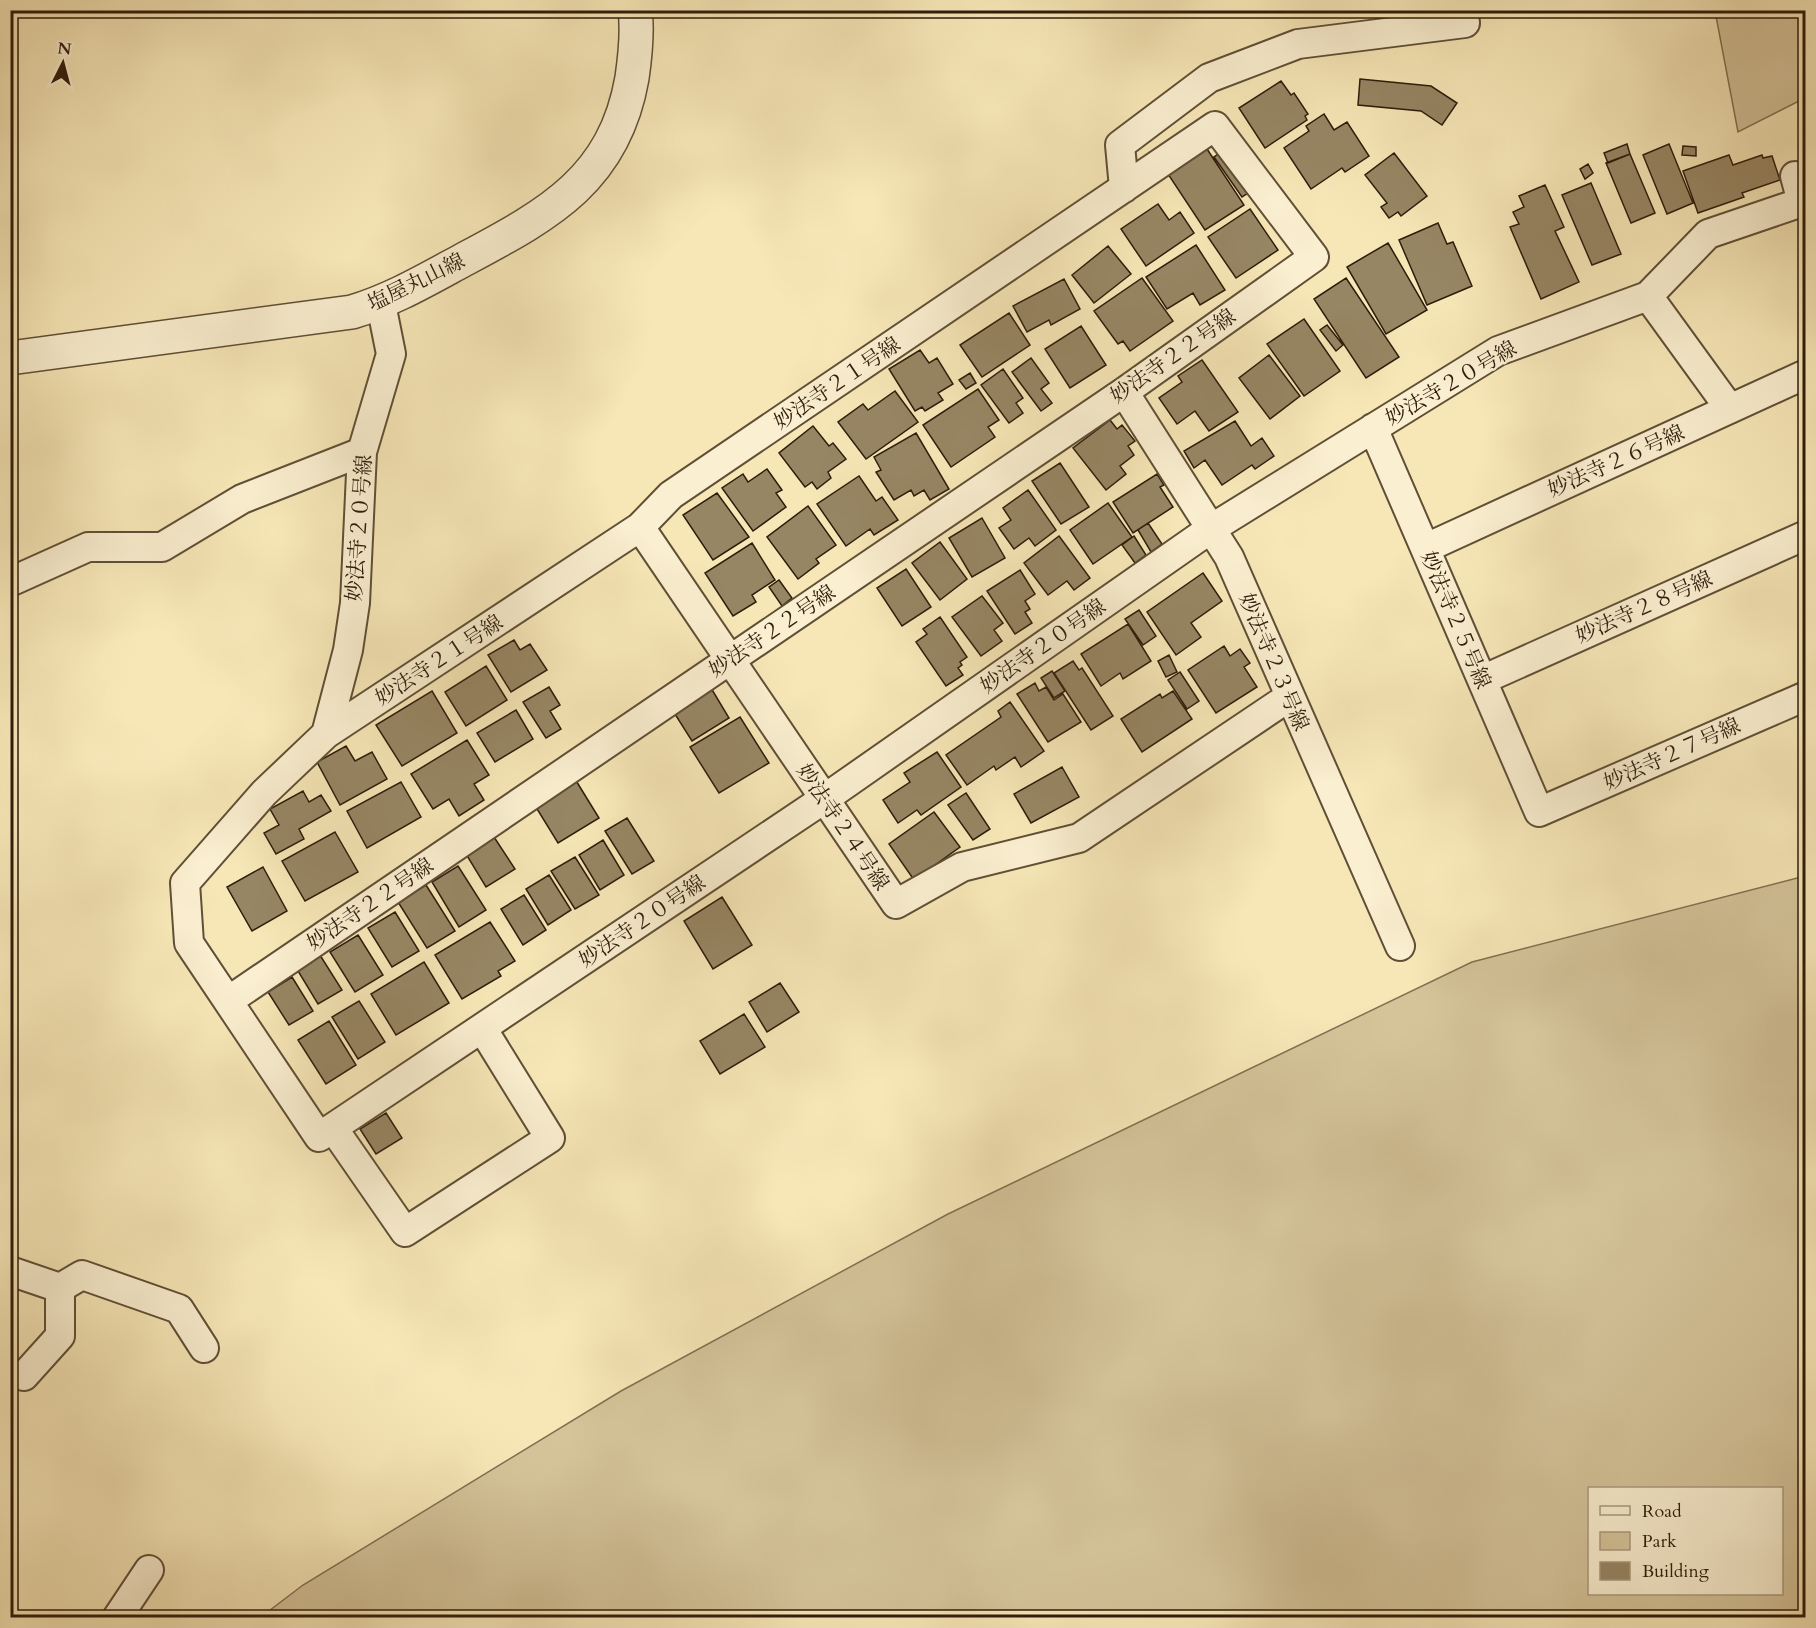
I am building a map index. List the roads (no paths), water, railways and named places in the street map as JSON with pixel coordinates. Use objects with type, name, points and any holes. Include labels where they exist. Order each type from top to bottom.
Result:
[{"type":"street","name":"塩屋丸山線","points":[[10,358],[352,312],[381,303],[553,208],[576,189],[597,165],[620,125],[629,93],[635,57],[634,10]]},
{"type":"street","points":[[1124,188],[1120,145],[1209,78],[1299,44],[1464,23],[1463,10]]},
{"type":"street","name":"妙法寺２１号線","points":[[326,734],[640,527],[671,495],[1215,126],[1314,257]]},
{"type":"street","points":[[1730,409],[1648,296],[1708,234],[1802,202],[1795,176]]},
{"type":"street","name":"妙法寺２２号線","points":[[228,1001],[1124,392],[1314,257]]},
{"type":"street","name":"妙法寺２０号線","points":[[333,1128],[825,799],[1209,530],[1498,351],[1648,296]]},
{"type":"street","name":"妙法寺２０号線","points":[[326,734],[348,650],[355,603],[362,452],[391,354],[381,303]]},
{"type":"street","name":"妙法寺２６号線","points":[[1426,548],[1806,374]]},
{"type":"street","name":"妙法寺２３号線","points":[[1124,392],[1209,530],[1229,557],[1400,946]]},
{"type":"street","name":"妙法寺２５号線","points":[[1373,428],[1539,812]]},
{"type":"street","points":[[10,582],[88,547],[162,547],[242,499],[362,452]]},
{"type":"street","name":"妙法寺２４号線","points":[[640,527],[896,904],[962,867],[1079,838],[1289,697]]},
{"type":"street","name":"妙法寺２８号線","points":[[1482,680],[1806,534]]},
{"type":"street","name":"妙法寺２７号線","points":[[1539,812],[1806,696]]},
{"type":"street","points":[[326,734],[264,793],[186,883],[189,943],[319,1137],[333,1128],[405,1232],[550,1138],[482,1028]]},
{"type":"street","points":[[10,1271],[60,1288],[82,1275],[179,1309],[204,1348]]},
{"type":"street","points":[[24,1376],[60,1336],[60,1288]]},
{"type":"street","points":[[117,1617],[149,1570]]}]
